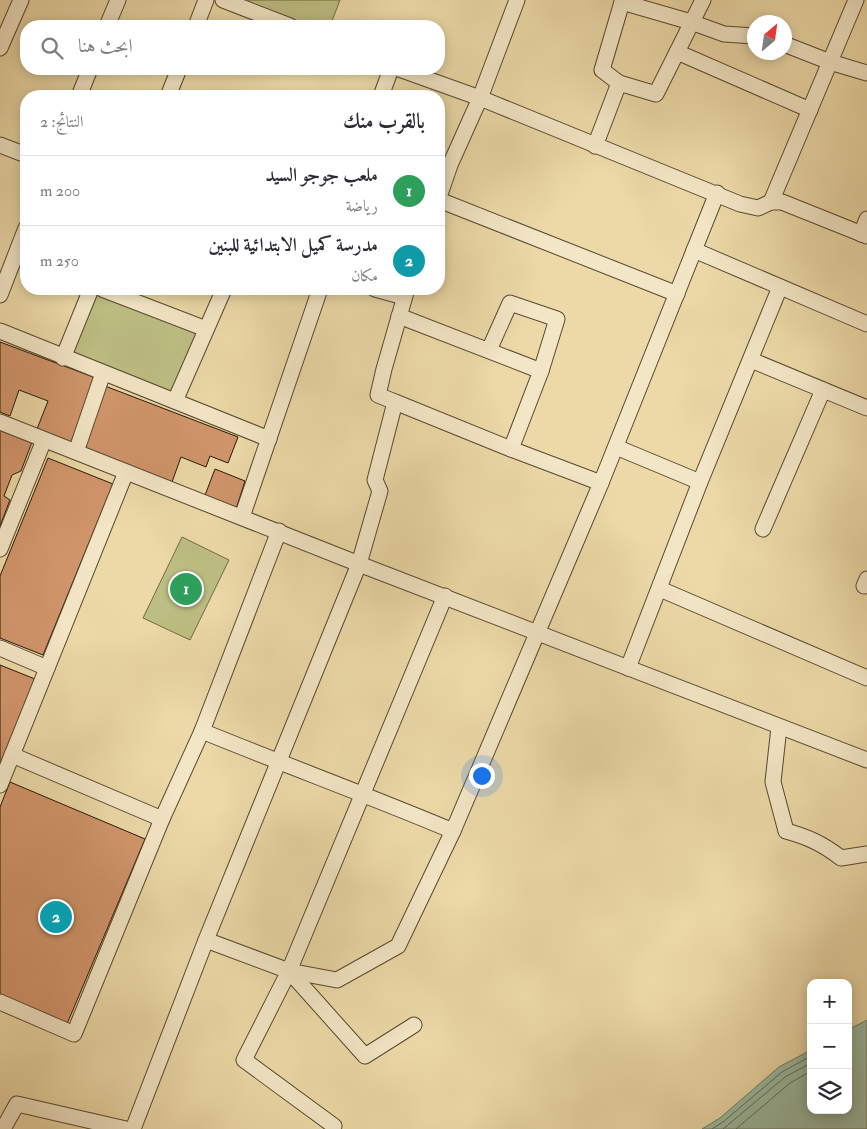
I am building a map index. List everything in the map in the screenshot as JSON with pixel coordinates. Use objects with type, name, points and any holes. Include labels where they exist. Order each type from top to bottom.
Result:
[{"type":"street","points":[[0,48],[21,0]]},
{"type":"street","points":[[110,20],[118,0]]},
{"type":"street","points":[[198,20],[206,0]]},
{"type":"street","points":[[224,0],[248,5],[278,20]]},
{"type":"street","points":[[445,180],[480,98],[517,0]]},
{"type":"street","points":[[703,0],[691,22],[656,94],[619,84],[602,70],[622,1],[691,22],[724,34],[747,36]]},
{"type":"street","points":[[771,202],[856,0]]},
{"type":"street","points":[[792,47],[830,62],[867,73]]},
{"type":"street","points":[[677,52],[810,110]]},
{"type":"street","points":[[81,90],[88,75]]},
{"type":"street","points":[[170,90],[177,75]]},
{"type":"street","points":[[383,90],[389,75]]},
{"type":"street","points":[[416,75],[480,98],[594,146],[717,193],[740,204],[758,208],[771,202],[782,202],[864,235],[867,220]]},
{"type":"street","points":[[594,146],[619,84]]},
{"type":"street","points":[[0,145],[20,153]]},
{"type":"street","points":[[206,940],[289,970],[337,980],[398,946],[453,831],[601,483],[717,193]]},
{"type":"street","points":[[445,200],[677,294]]},
{"type":"street","points":[[0,295],[20,243]]},
{"type":"street","points":[[694,250],[867,324]]},
{"type":"street","points":[[628,668],[700,482],[780,286]]},
{"type":"street","points":[[63,358],[89,295]]},
{"type":"street","points":[[118,295],[206,329]]},
{"type":"street","points":[[175,401],[221,295]]},
{"type":"street","points":[[242,517],[318,295]]},
{"type":"street","points":[[405,295],[378,395],[601,483]]},
{"type":"street","points":[[489,350],[510,303],[557,319],[541,370],[511,449]]},
{"type":"street","points":[[399,316],[541,370]]},
{"type":"street","points":[[0,331],[63,358],[269,439]]},
{"type":"street","points":[[751,360],[867,408]]},
{"type":"street","points":[[76,452],[103,373]]},
{"type":"street","points":[[763,529],[823,390]]},
{"type":"street","points":[[134,1129],[206,940],[360,564],[380,491],[375,480],[395,402]]},
{"type":"street","points":[[0,422],[360,564],[867,760]]},
{"type":"street","points":[[0,548],[44,440]]},
{"type":"street","points":[[616,447],[700,482]]},
{"type":"street","points":[[0,786],[126,472]]},
{"type":"street","points":[[0,1002],[74,1034],[162,819],[202,731],[279,531]]},
{"type":"street","points":[[660,589],[867,678]]},
{"type":"street","points":[[334,1126],[244,1060],[289,970],[445,596]]},
{"type":"street","points":[[0,648],[47,668]]},
{"type":"street","points":[[779,727],[773,782],[786,831],[806,837],[825,846],[841,858],[867,854]]},
{"type":"street","points":[[202,731],[278,762],[363,793],[453,831]]},
{"type":"street","points":[[12,755],[162,819]]},
{"type":"street","points":[[289,970],[366,1056],[414,1025]]},
{"type":"street","points":[[3,1129],[17,1104],[126,1129]]},
{"type":"green space","points":[[249,0],[340,0],[332,20],[274,20],[246,9]]},
{"type":"green space","points":[[89,295],[108,295],[206,329],[175,401],[63,358]]},
{"type":"green space","points":[[182,537],[229,560],[190,640],[143,618]]},
{"type":"water","points":[[867,1020],[867,1129],[702,1129],[720,1118],[779,1067],[807,1052],[807,1114],[852,1114],[852,1028]]},
{"type":"building","points":[[0,342],[96,378],[71,442],[37,429],[48,401],[19,390],[10,416],[0,412]]},
{"type":"building","points":[[105,386],[238,437],[228,463],[210,456],[206,467],[181,457],[172,482],[81,448]]},
{"type":"building","points":[[0,430],[32,442],[21,471],[12,475],[4,496],[10,500],[0,526]]},
{"type":"building","points":[[48,458],[113,484],[43,655],[0,638],[0,576]]},
{"type":"building","points":[[215,469],[245,481],[236,509],[204,498]]},
{"type":"building","points":[[0,665],[35,679],[0,768]]},
{"type":"building","points":[[10,782],[145,839],[67,1024],[0,995],[0,807]]},
{"type":"place","name":"ملعب جوجو السيد","points":[[186,589]]},
{"type":"place","name":"مدرسة كميل الابتدائية للبنين","points":[[56,917]]}]
